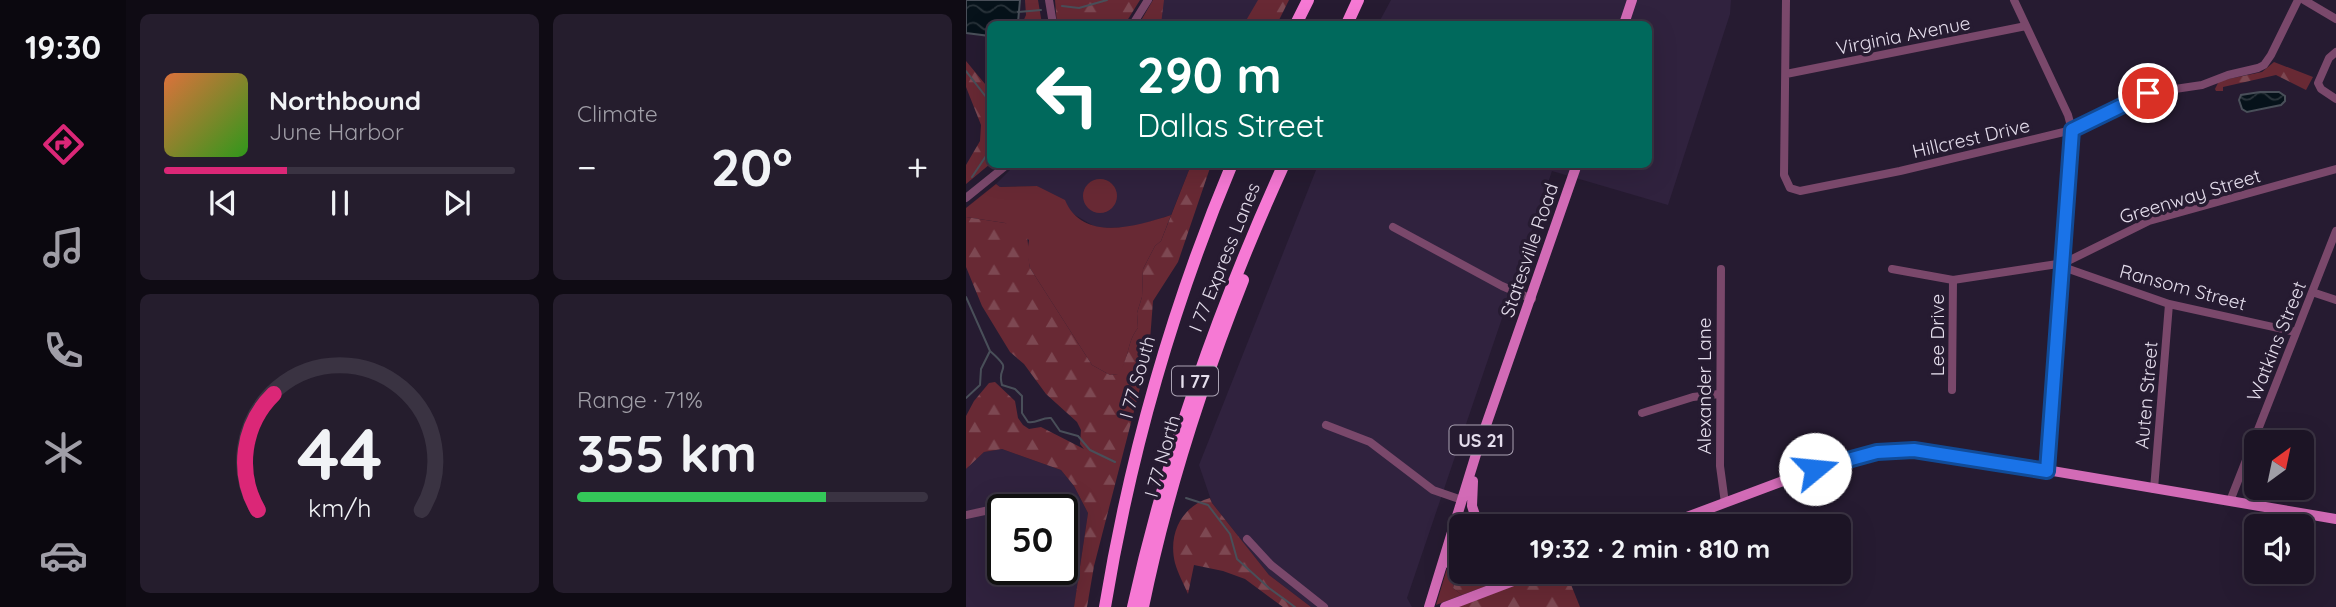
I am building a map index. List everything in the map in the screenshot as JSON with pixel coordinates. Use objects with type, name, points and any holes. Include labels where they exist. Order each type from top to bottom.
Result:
[{"type":"highway","points":[[1298,21],[1308,0]]},
{"type":"highway","points":[[1305,21],[1315,0]]},
{"type":"highway","points":[[1348,21],[1358,0]]},
{"type":"highway","points":[[1357,21],[1367,0]]},
{"type":"highway","name":"I 77 South","points":[[1105,607],[1125,500],[1155,383],[1191,268],[1230,168]]},
{"type":"highway","name":"I 77 Express Lanes","points":[[1114,607],[1132,501],[1161,385],[1198,270],[1237,168]]},
{"type":"highway","name":"I 77 Express Lanes","points":[[1133,607],[1155,518],[1192,390],[1235,275],[1282,168]]},
{"type":"highway","name":"I 77 North","points":[[1143,607],[1167,507],[1201,393],[1243,278],[1291,168]]},
{"type":"main road","points":[[1625,21],[1632,0]]},
{"type":"main road","name":"Statesville Road","points":[[1458,514],[1576,168]]},
{"type":"main road","name":"Statesville Road","points":[[1461,514],[1512,366],[1515,347]]},
{"type":"main road","points":[[1693,514],[1838,461],[1888,451],[1931,451],[2336,519]]},
{"type":"main road","points":[[1473,481],[1472,506],[1475,514]]},
{"type":"main road","name":"Statesville Road","points":[[1431,603],[1449,547]]},
{"type":"main road","points":[[1443,566],[1449,561]]},
{"type":"main road","points":[[1445,607],[1492,584]]},
{"type":"street","points":[[1049,0],[1052,21]]},
{"type":"street","points":[[1135,21],[1148,0]]},
{"type":"street","name":"Hillcrest Drive","points":[[1786,0],[1784,175],[1787,184],[1795,190],[1815,189],[2072,130],[2148,93],[2202,85],[2261,67],[2271,55],[2298,0]]},
{"type":"street","points":[[2014,0],[2068,115],[2072,130],[2047,471]]},
{"type":"street","points":[[2304,0],[2336,19]]},
{"type":"street","name":"Virginia Avenue","points":[[1786,74],[2026,26]]},
{"type":"street","points":[[2336,52],[2329,58],[2318,83],[2321,89],[2336,99]]},
{"type":"street","points":[[966,198],[1003,168]]},
{"type":"street","name":"Greenway Street","points":[[1892,269],[1953,280],[2064,265],[2149,221],[2336,169]]},
{"type":"street","points":[[1392,227],[1502,286],[1532,299]]},
{"type":"street","name":"Watkins Street","points":[[2230,501],[2336,230]]},
{"type":"street","name":"Ransom Street","points":[[2064,265],[2169,304],[2296,332]]},
{"type":"street","name":"Alexander Lane","points":[[1721,269],[1719,394],[1721,486],[1724,502]]},
{"type":"street","name":"Lee Drive","points":[[1952,390],[1953,280]]},
{"type":"street","points":[[2312,292],[2336,300]]},
{"type":"street","name":"Auten Street","points":[[2154,489],[2169,304]]},
{"type":"street","points":[[1642,413],[1693,397],[1719,394]]},
{"type":"street","points":[[1326,425],[1370,442],[1433,490],[1462,500]]},
{"type":"street","points":[[966,514],[987,510]]},
{"type":"street","points":[[1247,540],[1271,565],[1324,607]]},
{"type":"shaded area","points":[[1153,0],[1267,0],[1256,21],[1141,21]]},
{"type":"shaded area","points":[[1391,0],[1731,0],[1730,14],[1668,205],[1552,171],[1407,598],[1412,607],[1311,607],[1269,575],[1212,503],[1199,465],[1317,168],[1652,168],[1652,21],[1380,21]]},
{"type":"shaded area","points":[[1012,168],[1190,168],[1171,215],[1134,227],[1097,228],[1070,212],[1037,186],[1000,187],[996,184]]},
{"type":"shaded area","points":[[1002,449],[1061,470],[1074,486],[1088,513],[1078,580],[1078,494],[987,494],[987,585],[1077,585],[1074,607],[966,607],[966,469],[984,452]]},
{"type":"green space","points":[[1025,0],[1038,0],[1042,21],[1023,21],[1026,15]]},
{"type":"green space","points":[[1055,0],[1140,0],[1127,21],[1057,21]]},
{"type":"green space","points":[[1153,0],[1164,0],[1161,21],[1141,21]]},
{"type":"green space","points":[[1258,0],[1289,0],[1278,21],[1246,21]]},
{"type":"green space","points":[[966,61],[987,86],[987,166],[966,184],[966,165],[980,141],[981,125],[966,87]]},
{"type":"green space","points":[[2274,62],[2313,77],[2306,90],[2276,75],[2223,87],[2223,91],[2215,89],[2219,81],[2262,72]]},
{"type":"green space","points":[[1190,168],[1210,168],[1178,262],[1153,301],[1149,353],[1094,566],[1087,607],[1074,607],[1088,513],[1074,486],[1061,470],[1002,449],[984,452],[966,469],[966,416],[989,383],[995,382],[1015,401],[1018,418],[1023,425],[1029,429],[1041,427],[1084,449],[1080,444],[1081,430],[1077,422],[1046,394],[1024,364],[1010,352],[982,306],[966,267],[966,217],[1005,223],[1025,230],[1030,268],[1092,365],[1110,375],[1118,374],[1138,328],[1137,313],[1142,297],[1143,269],[1155,246],[1161,241]]},
{"type":"green space","points":[[1100,179],[1112,184],[1117,196],[1112,208],[1100,213],[1088,208],[1083,196],[1088,184]]},
{"type":"green space","points":[[996,184],[1000,187],[1037,186],[1065,200],[1073,213],[1084,222],[1097,227],[1127,226],[1171,215],[1161,241],[1155,246],[1143,269],[1142,297],[1137,313],[1138,328],[1119,374],[1110,375],[1092,365],[1030,268],[1027,253],[1029,240],[1005,223],[966,217],[966,208]]},
{"type":"green space","points":[[1210,498],[1269,575],[1311,607],[1283,607],[1245,579],[1194,565],[1188,594],[1175,563],[1175,532],[1191,508]]},
{"type":"green space","points":[[1448,565],[1449,584],[1454,584],[1453,588],[1462,595],[1436,605]]},
{"type":"green space","points":[[1454,584],[1492,584],[1462,595],[1453,588]]},
{"type":"green space","points":[[1518,584],[1571,584],[1580,607],[1456,607]]},
{"type":"water","points":[[966,0],[1020,0],[1018,21],[987,21],[987,36],[966,33]]},
{"type":"water","points":[[2279,92],[2285,96],[2285,101],[2281,105],[2247,112],[2242,109],[2239,100],[2241,95]]},
{"type":"waterway","points":[[1062,6],[1079,8],[1107,0]]},
{"type":"waterway","points":[[1018,12],[1041,10]]},
{"type":"waterway","points":[[966,71],[987,98]]},
{"type":"waterway","points":[[972,177],[987,154]]},
{"type":"waterway","points":[[966,297],[990,351],[981,369],[980,385],[966,398]]},
{"type":"waterway","points":[[990,351],[1002,363],[1002,385],[1015,389],[1022,396],[1022,413],[1028,422],[1051,418],[1060,431],[1078,436],[1090,450],[1115,462]]},
{"type":"waterway","points":[[1148,481],[1152,484]]},
{"type":"waterway","points":[[1186,498],[1208,505],[1230,534],[1237,559],[1295,607]]},
{"type":"route","points":[[1815,469],[1877,452],[1928,450],[2047,471],[2072,130],[2148,93]]}]
